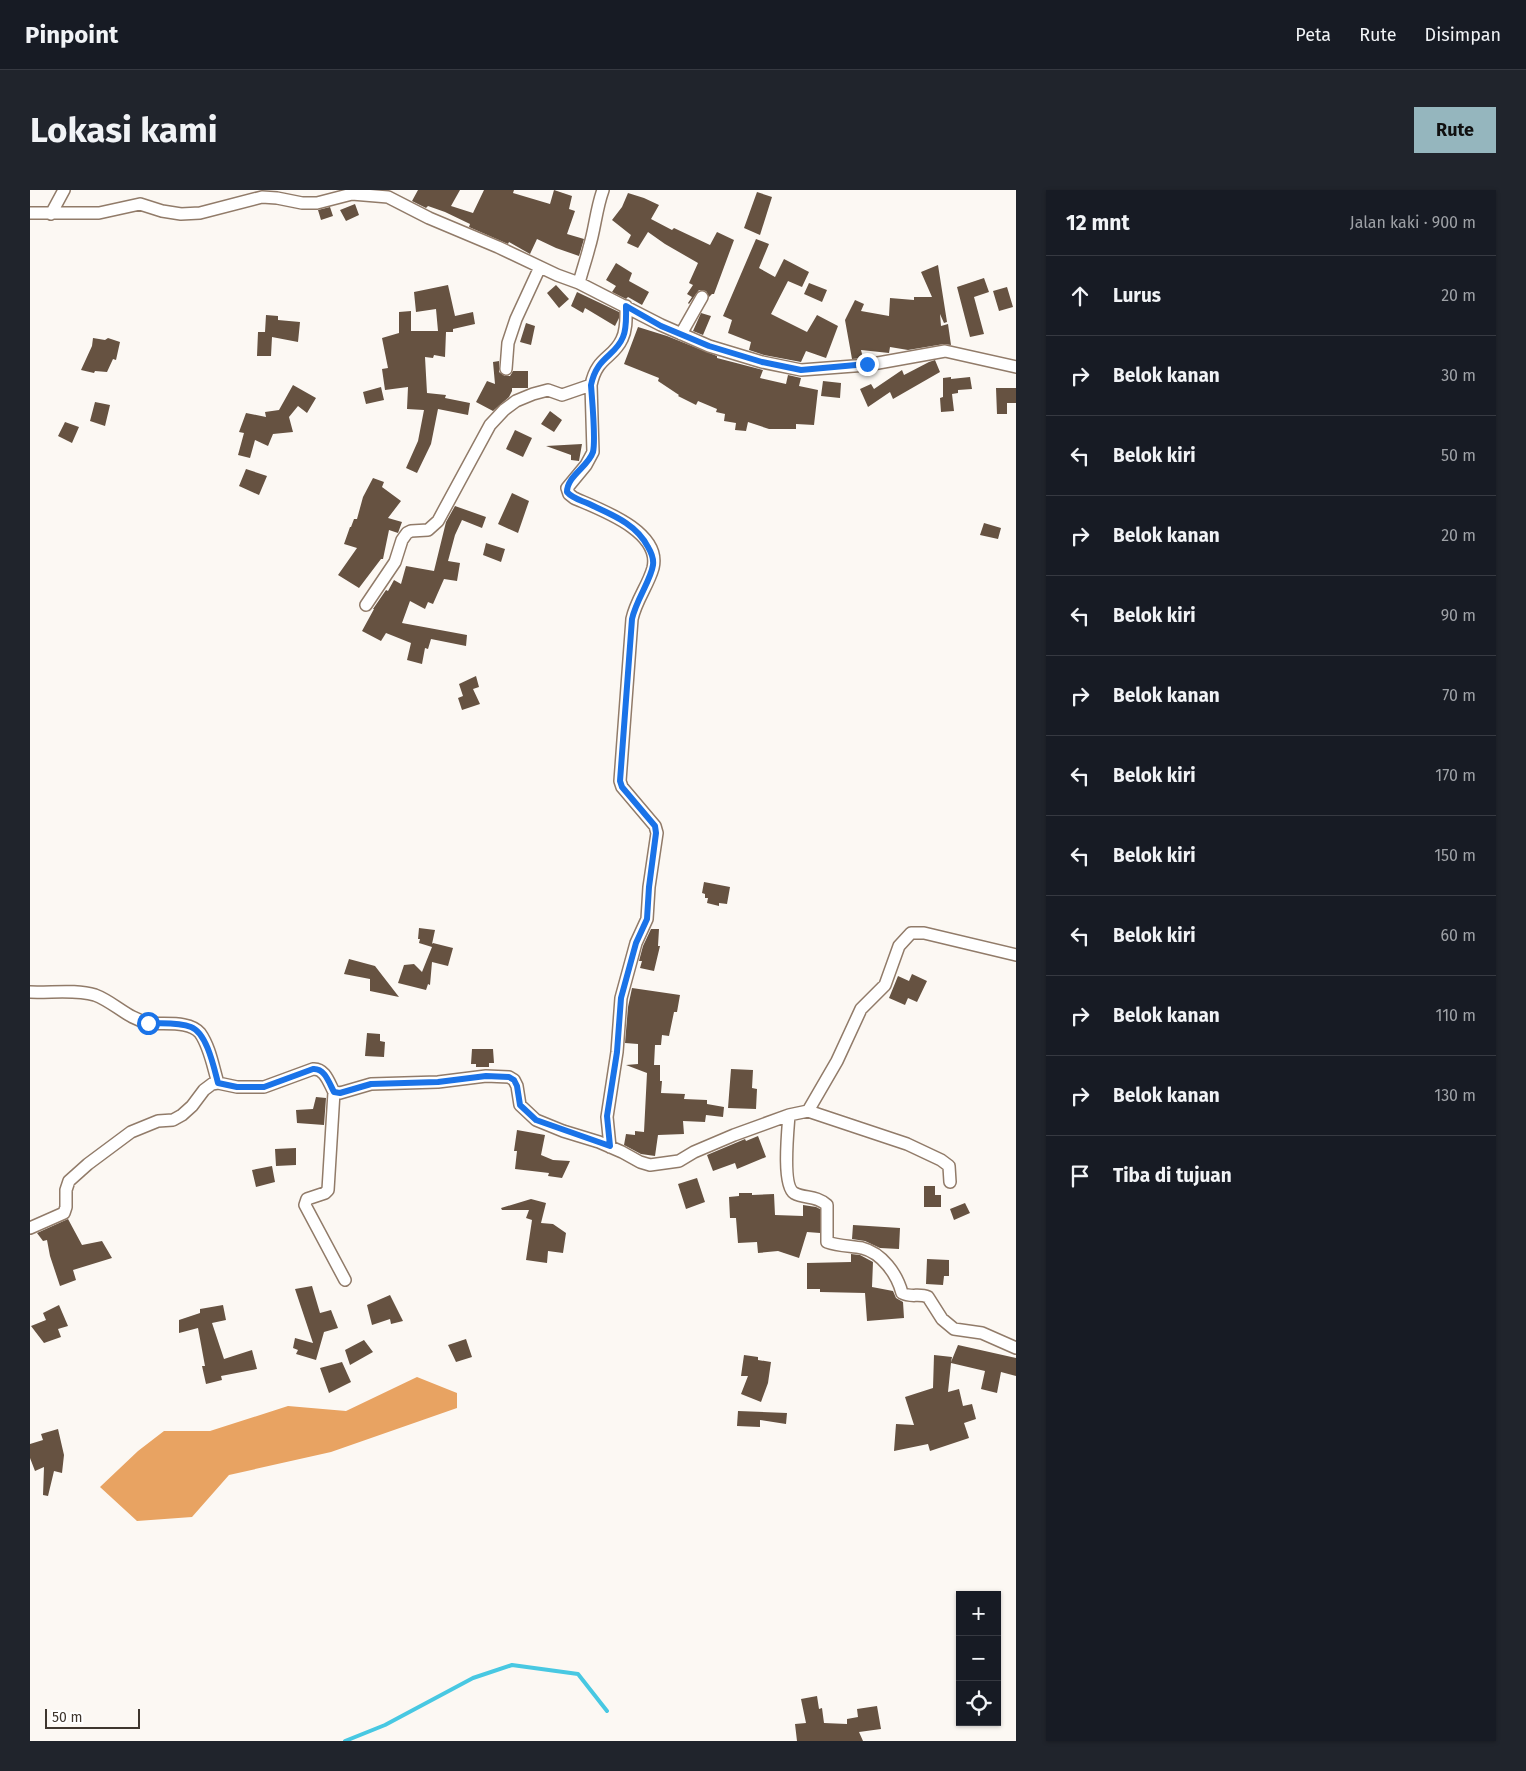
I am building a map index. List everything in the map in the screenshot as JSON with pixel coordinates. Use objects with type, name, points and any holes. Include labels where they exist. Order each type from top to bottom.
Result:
[{"type":"street","points":[[51,214],[64,190]]},
{"type":"street","points":[[579,283],[590,247],[598,203],[603,190]]},
{"type":"street","points":[[30,213],[99,213],[140,204],[162,211],[181,214],[200,213],[262,197],[302,203],[317,203],[352,194],[389,193],[428,218],[579,283],[661,326],[709,346],[744,357],[801,370],[867,364],[945,351],[1016,367]]},
{"type":"street","points":[[506,369],[508,343],[516,319],[540,267]]},
{"type":"street","points":[[680,334],[702,297]]},
{"type":"street","points":[[610,1146],[607,1116],[617,1052],[621,998],[636,943],[647,919],[656,833],[655,826],[622,787],[620,781],[632,619],[636,603],[651,572],[653,561],[652,552],[645,540],[632,526],[609,513],[574,498],[567,492],[569,484],[586,465],[593,452],[591,385],[596,368],[623,338],[626,306]]},
{"type":"street","points":[[366,605],[395,562],[402,540],[407,533],[428,530],[438,521],[494,419],[516,402],[533,394],[548,390],[562,395],[591,385]]},
{"type":"street","points":[[808,1112],[837,1061],[861,1009],[885,985],[899,946],[907,936],[912,933],[924,932],[1016,954]]},
{"type":"street","points":[[30,992],[73,992],[95,995],[127,1015],[148,1023],[193,1027],[200,1033],[209,1051],[218,1083]]},
{"type":"street","points":[[30,1228],[64,1213],[66,1190],[69,1181],[88,1164],[132,1132],[158,1121],[173,1120],[182,1115],[192,1106],[204,1090],[212,1084],[218,1083],[237,1087],[264,1087],[318,1068],[322,1071],[334,1092],[328,1190],[307,1200],[306,1204],[345,1280]]},
{"type":"street","points":[[334,1092],[340,1093],[371,1084],[438,1082],[486,1076],[509,1077],[514,1080],[517,1086],[520,1105],[536,1120],[610,1146],[640,1162],[650,1165],[679,1162],[694,1152],[726,1138],[789,1115],[808,1112],[888,1138],[941,1160],[948,1166],[950,1182]]},
{"type":"street","points":[[789,1115],[787,1171],[791,1189],[794,1192],[821,1200],[827,1205],[827,1242],[865,1249],[880,1259],[890,1266],[900,1284],[902,1292],[908,1296],[928,1297],[942,1319],[954,1330],[982,1333],[1016,1348]]},
{"type":"shaded area","points":[[417,1377],[457,1393],[457,1408],[331,1452],[229,1475],[192,1517],[137,1521],[100,1487],[138,1451],[164,1431],[210,1431],[288,1406],[346,1411]]},
{"type":"building","points":[[418,190],[460,190],[451,206],[473,213],[484,190],[514,190],[513,193],[550,204],[554,190],[572,196],[569,209],[575,211],[567,234],[584,239],[579,256],[537,239],[530,254],[509,242],[508,244],[469,227],[470,224],[445,212],[428,206],[426,208],[412,201]]},
{"type":"building","points":[[757,192],[772,197],[760,235],[744,228]]},
{"type":"building","points":[[628,193],[659,205],[651,219],[672,230],[674,228],[710,245],[717,232],[734,240],[714,294],[709,297],[706,291],[699,290],[689,304],[692,297],[687,294],[693,285],[689,283],[698,263],[648,232],[638,248],[627,243],[631,235],[612,220],[622,207]]},
{"type":"building","points":[[355,204],[359,215],[346,221],[340,210]]},
{"type":"building","points":[[330,207],[333,216],[321,220],[318,210]]},
{"type":"building","points":[[756,239],[769,244],[759,268],[775,277],[784,259],[809,272],[802,287],[788,281],[771,314],[807,332],[817,315],[838,326],[826,358],[806,351],[801,362],[764,355],[749,350],[751,342],[728,333],[732,320],[723,316]]},
{"type":"building","points":[[616,263],[632,273],[629,281],[649,292],[642,305],[628,297],[626,299],[612,292],[616,286],[606,280]]},
{"type":"building","points":[[938,265],[947,322],[944,323],[940,314],[941,326],[948,324],[951,345],[944,344],[908,350],[890,347],[889,353],[861,350],[863,358],[852,359],[845,320],[855,300],[864,304],[861,311],[889,316],[890,298],[914,300],[914,297],[932,297],[921,272]]},
{"type":"building","points":[[984,278],[989,292],[974,297],[984,334],[970,337],[957,287]]},
{"type":"building","points":[[809,283],[827,290],[822,302],[804,294]]},
{"type":"building","points":[[448,285],[455,316],[473,312],[475,324],[453,329],[453,332],[446,332],[445,357],[434,355],[433,358],[425,357],[427,393],[446,395],[445,398],[470,403],[468,415],[438,409],[431,444],[417,473],[406,468],[418,441],[424,410],[407,409],[408,387],[385,390],[382,369],[388,368],[382,338],[399,333],[399,312],[411,311],[411,331],[438,331],[436,309],[416,312],[414,292]]},
{"type":"building","points":[[556,285],[569,299],[559,308],[547,293]]},
{"type":"building","points":[[1007,287],[1013,307],[999,311],[993,291]]},
{"type":"building","points":[[577,292],[619,312],[619,318],[615,326],[585,308],[583,313],[571,306]]},
{"type":"building","points":[[701,313],[711,316],[703,335],[693,331]]},
{"type":"building","points":[[266,315],[278,316],[278,320],[300,322],[298,342],[272,337],[271,356],[257,356],[258,332],[265,332]]},
{"type":"building","points":[[526,323],[535,326],[531,345],[520,342]]},
{"type":"building","points":[[638,327],[667,336],[717,356],[717,358],[763,370],[760,378],[786,384],[788,375],[801,378],[799,386],[818,390],[814,425],[796,424],[796,429],[769,429],[748,422],[746,431],[735,430],[736,423],[724,421],[725,414],[716,412],[717,409],[698,401],[696,405],[678,396],[658,381],[659,378],[624,364]]},
{"type":"building","points":[[93,338],[105,340],[108,338],[120,342],[116,360],[113,359],[107,372],[95,371],[94,373],[81,370],[92,346]]},
{"type":"building","points":[[935,360],[940,372],[893,399],[890,392],[868,407],[860,389],[871,384],[874,389],[902,370],[904,375]]},
{"type":"building","points":[[499,361],[499,372],[505,376],[510,376],[513,371],[528,371],[528,388],[512,388],[509,397],[493,411],[476,402],[487,381],[495,384],[493,362]]},
{"type":"building","points":[[951,377],[951,379],[970,377],[972,389],[958,390],[958,393],[952,394],[954,411],[941,412],[940,398],[943,397],[943,378]]},
{"type":"building","points":[[823,381],[841,383],[840,398],[821,396]]},
{"type":"building","points":[[293,385],[316,398],[307,413],[298,406],[289,417],[293,432],[273,434],[268,446],[255,440],[250,458],[238,455],[244,433],[239,432],[246,413],[266,417],[265,412],[279,410]]},
{"type":"building","points":[[381,387],[384,400],[366,404],[363,392]]},
{"type":"building","points":[[996,388],[1016,388],[1016,403],[1007,403],[1007,414],[997,414]]},
{"type":"building","points":[[95,402],[110,405],[105,426],[90,421]]},
{"type":"building","points":[[550,411],[562,420],[554,432],[541,424]]},
{"type":"building","points":[[65,422],[79,427],[72,443],[58,436]]},
{"type":"building","points":[[515,430],[532,438],[523,457],[506,449]]},
{"type":"building","points":[[582,444],[579,461],[571,460],[571,455],[546,446]]},
{"type":"building","points":[[246,469],[267,476],[259,495],[239,486]]},
{"type":"building","points":[[373,478],[384,482],[382,487],[401,501],[388,518],[402,522],[398,533],[389,530],[383,559],[381,559],[359,588],[338,575],[357,548],[344,544],[354,519],[357,519],[363,497]]},
{"type":"building","points":[[512,493],[529,501],[518,533],[498,524]]},
{"type":"building","points":[[455,506],[486,517],[482,528],[462,520],[455,535],[448,561],[460,563],[457,581],[444,579],[433,604],[428,602],[425,609],[410,601],[402,623],[467,635],[466,646],[431,639],[428,649],[425,648],[422,664],[407,660],[411,643],[386,633],[381,641],[362,631],[373,609],[386,590],[388,591],[394,580],[401,584],[406,566],[434,571],[446,522]]},
{"type":"building","points":[[984,523],[1001,528],[998,539],[980,535]]},
{"type":"building","points":[[486,543],[505,549],[501,562],[483,555]]},
{"type":"building","points":[[476,676],[479,687],[473,689],[480,704],[462,710],[458,698],[463,696],[459,684]]},
{"type":"building","points":[[704,882],[730,887],[727,904],[719,903],[719,906],[707,903],[708,898],[705,898],[705,894],[702,893]]},
{"type":"building","points":[[419,928],[435,930],[432,944],[453,948],[448,966],[432,962],[430,985],[428,984],[426,990],[398,983],[404,965],[414,964],[422,972],[432,947],[419,943]]},
{"type":"building","points":[[651,929],[659,929],[658,946],[660,946],[654,971],[640,968],[642,961],[639,961],[643,946]]},
{"type":"building","points":[[349,959],[375,966],[399,997],[370,991],[370,979],[344,974]]},
{"type":"building","points":[[912,974],[927,981],[917,1002],[908,998],[905,1005],[889,998],[898,976],[909,981]]},
{"type":"building","points":[[632,988],[680,995],[677,1012],[674,1012],[669,1036],[662,1035],[661,1045],[655,1045],[654,1065],[660,1065],[661,1093],[685,1094],[684,1099],[707,1100],[707,1104],[724,1107],[723,1117],[706,1115],[705,1122],[683,1121],[684,1134],[658,1135],[655,1156],[641,1154],[624,1145],[626,1134],[635,1135],[635,1131],[644,1132],[647,1073],[626,1065],[638,1064],[638,1044],[625,1043],[628,1007]]},
{"type":"building","points":[[367,1033],[380,1034],[380,1041],[385,1042],[384,1057],[365,1056]]},
{"type":"building","points":[[472,1049],[493,1049],[494,1063],[489,1063],[489,1067],[476,1067],[476,1064],[471,1064]]},
{"type":"building","points":[[731,1069],[753,1070],[752,1088],[757,1089],[756,1109],[728,1108]]},
{"type":"building","points":[[316,1097],[326,1098],[324,1125],[297,1123],[296,1110],[313,1109]]},
{"type":"building","points":[[517,1130],[545,1135],[541,1155],[553,1160],[570,1161],[562,1178],[548,1176],[549,1173],[515,1169],[517,1151],[514,1151]]},
{"type":"building","points":[[758,1136],[766,1157],[737,1169],[735,1163],[713,1171],[707,1155],[745,1139],[746,1141]]},
{"type":"building","points":[[296,1148],[296,1165],[276,1166],[275,1149]]},
{"type":"building","points":[[272,1166],[275,1182],[256,1187],[252,1170]]},
{"type":"building","points":[[697,1178],[705,1202],[686,1209],[678,1184]]},
{"type":"building","points":[[924,1186],[935,1186],[935,1195],[941,1195],[941,1207],[924,1207]]},
{"type":"building","points":[[739,1193],[752,1193],[752,1195],[774,1194],[775,1215],[803,1216],[803,1205],[816,1207],[820,1209],[820,1233],[807,1232],[799,1258],[778,1251],[758,1253],[757,1242],[738,1243],[736,1218],[730,1218],[729,1197],[739,1196]]},
{"type":"building","points":[[531,1199],[546,1203],[541,1223],[553,1224],[566,1233],[563,1253],[548,1251],[547,1263],[526,1260],[532,1220],[526,1218],[529,1210],[502,1210],[501,1208]]},
{"type":"building","points":[[965,1203],[970,1213],[954,1220],[950,1209]]},
{"type":"building","points":[[68,1219],[82,1245],[102,1241],[112,1258],[73,1270],[76,1280],[60,1286],[47,1240],[43,1241],[37,1233]]},
{"type":"building","points":[[853,1225],[900,1228],[899,1249],[880,1248],[865,1241],[852,1239]]},
{"type":"building","points":[[851,1254],[860,1255],[873,1262],[872,1287],[893,1291],[896,1298],[903,1302],[904,1318],[867,1321],[865,1293],[820,1292],[820,1289],[807,1289],[807,1263],[851,1262]]},
{"type":"building","points":[[927,1259],[949,1260],[949,1276],[944,1276],[943,1285],[926,1284]]},
{"type":"building","points":[[312,1286],[320,1313],[331,1310],[338,1328],[324,1332],[316,1360],[296,1354],[298,1350],[293,1348],[295,1338],[313,1343],[295,1289]]},
{"type":"building","points":[[390,1295],[403,1321],[391,1324],[390,1319],[372,1325],[367,1305]]},
{"type":"building","points":[[59,1305],[68,1326],[58,1329],[61,1337],[44,1343],[31,1326],[46,1320],[43,1313]]},
{"type":"building","points":[[223,1305],[226,1320],[212,1323],[224,1359],[252,1350],[257,1369],[221,1376],[222,1380],[206,1384],[202,1366],[205,1366],[198,1328],[179,1333],[179,1320],[200,1313],[200,1309]]},
{"type":"building","points":[[466,1339],[472,1357],[456,1362],[448,1345]]},
{"type":"building","points":[[364,1340],[373,1352],[350,1365],[345,1350]]},
{"type":"building","points":[[958,1345],[1016,1358],[1016,1376],[1001,1372],[997,1393],[981,1389],[985,1371],[951,1363],[948,1392],[959,1389],[963,1406],[972,1404],[976,1419],[964,1423],[969,1438],[930,1451],[928,1444],[894,1451],[896,1424],[914,1425],[905,1397],[933,1388],[934,1355],[952,1357],[951,1362]]},
{"type":"building","points":[[744,1355],[758,1357],[758,1360],[771,1362],[768,1383],[761,1402],[741,1394],[748,1376],[741,1376]]},
{"type":"building","points":[[342,1362],[351,1382],[329,1393],[320,1368]]},
{"type":"building","points":[[738,1411],[787,1413],[786,1424],[760,1420],[760,1427],[737,1426]]},
{"type":"building","points":[[58,1429],[64,1455],[62,1473],[54,1471],[48,1496],[43,1495],[44,1467],[35,1471],[30,1458],[30,1444],[43,1440],[41,1434]]},
{"type":"building","points":[[817,1696],[819,1709],[822,1708],[824,1723],[847,1724],[847,1719],[858,1717],[857,1709],[877,1706],[881,1729],[859,1732],[863,1741],[797,1741],[795,1724],[806,1723],[801,1699]]},
{"type":"waterway","points":[[345,1741],[385,1725],[473,1678],[512,1665],[578,1674],[607,1711]]},
{"type":"route","points":[[148,1023],[193,1027],[200,1033],[209,1051],[218,1083],[237,1087],[264,1087],[318,1068],[322,1071],[334,1092],[340,1093],[371,1084],[438,1082],[486,1076],[509,1077],[514,1080],[517,1086],[520,1105],[536,1120],[610,1146],[607,1116],[617,1052],[619,1011],[623,986],[636,943],[647,919],[656,833],[655,826],[622,787],[620,781],[632,619],[636,603],[653,567],[653,561],[652,552],[645,540],[632,526],[609,513],[574,498],[567,492],[569,484],[586,465],[593,452],[591,385],[593,374],[600,362],[623,338],[626,306],[661,326],[709,346],[762,362],[801,370],[867,364]]}]
